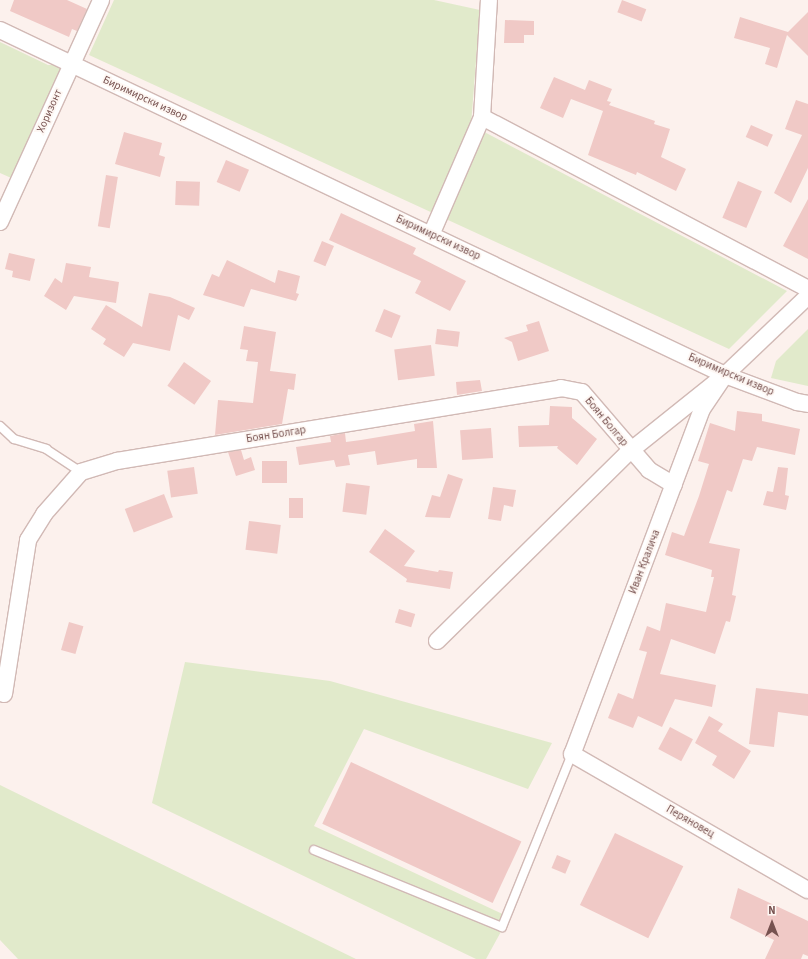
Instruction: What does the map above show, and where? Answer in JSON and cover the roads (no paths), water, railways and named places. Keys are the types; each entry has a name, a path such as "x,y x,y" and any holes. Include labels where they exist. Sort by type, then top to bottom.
{"street":[{"name":"Хоризонт","path":"0,222 101,0"},
{"path":"431,235 482,117 489,0"},
{"name":"Биримирски извор","path":"0,30 725,375 797,402 808,404"},
{"path":"482,117 808,289"},
{"name":"Иван Кралича","path":"437,641 630,451 725,375 808,296"},
{"name":"Иван Кралича","path":"572,754 702,409 725,375"},
{"name":"Боян Болгар","path":"81,472 117,460 560,388 582,392 630,451 649,470 674,485"},
{"path":"4,694 28,540 44,514 81,472"},
{"name":"Перяновец","path":"572,754 808,890"}],"lane":[{"path":"0,426 14,439 46,449 81,472"},
{"path":"314,850 502,927 572,754"}]}
